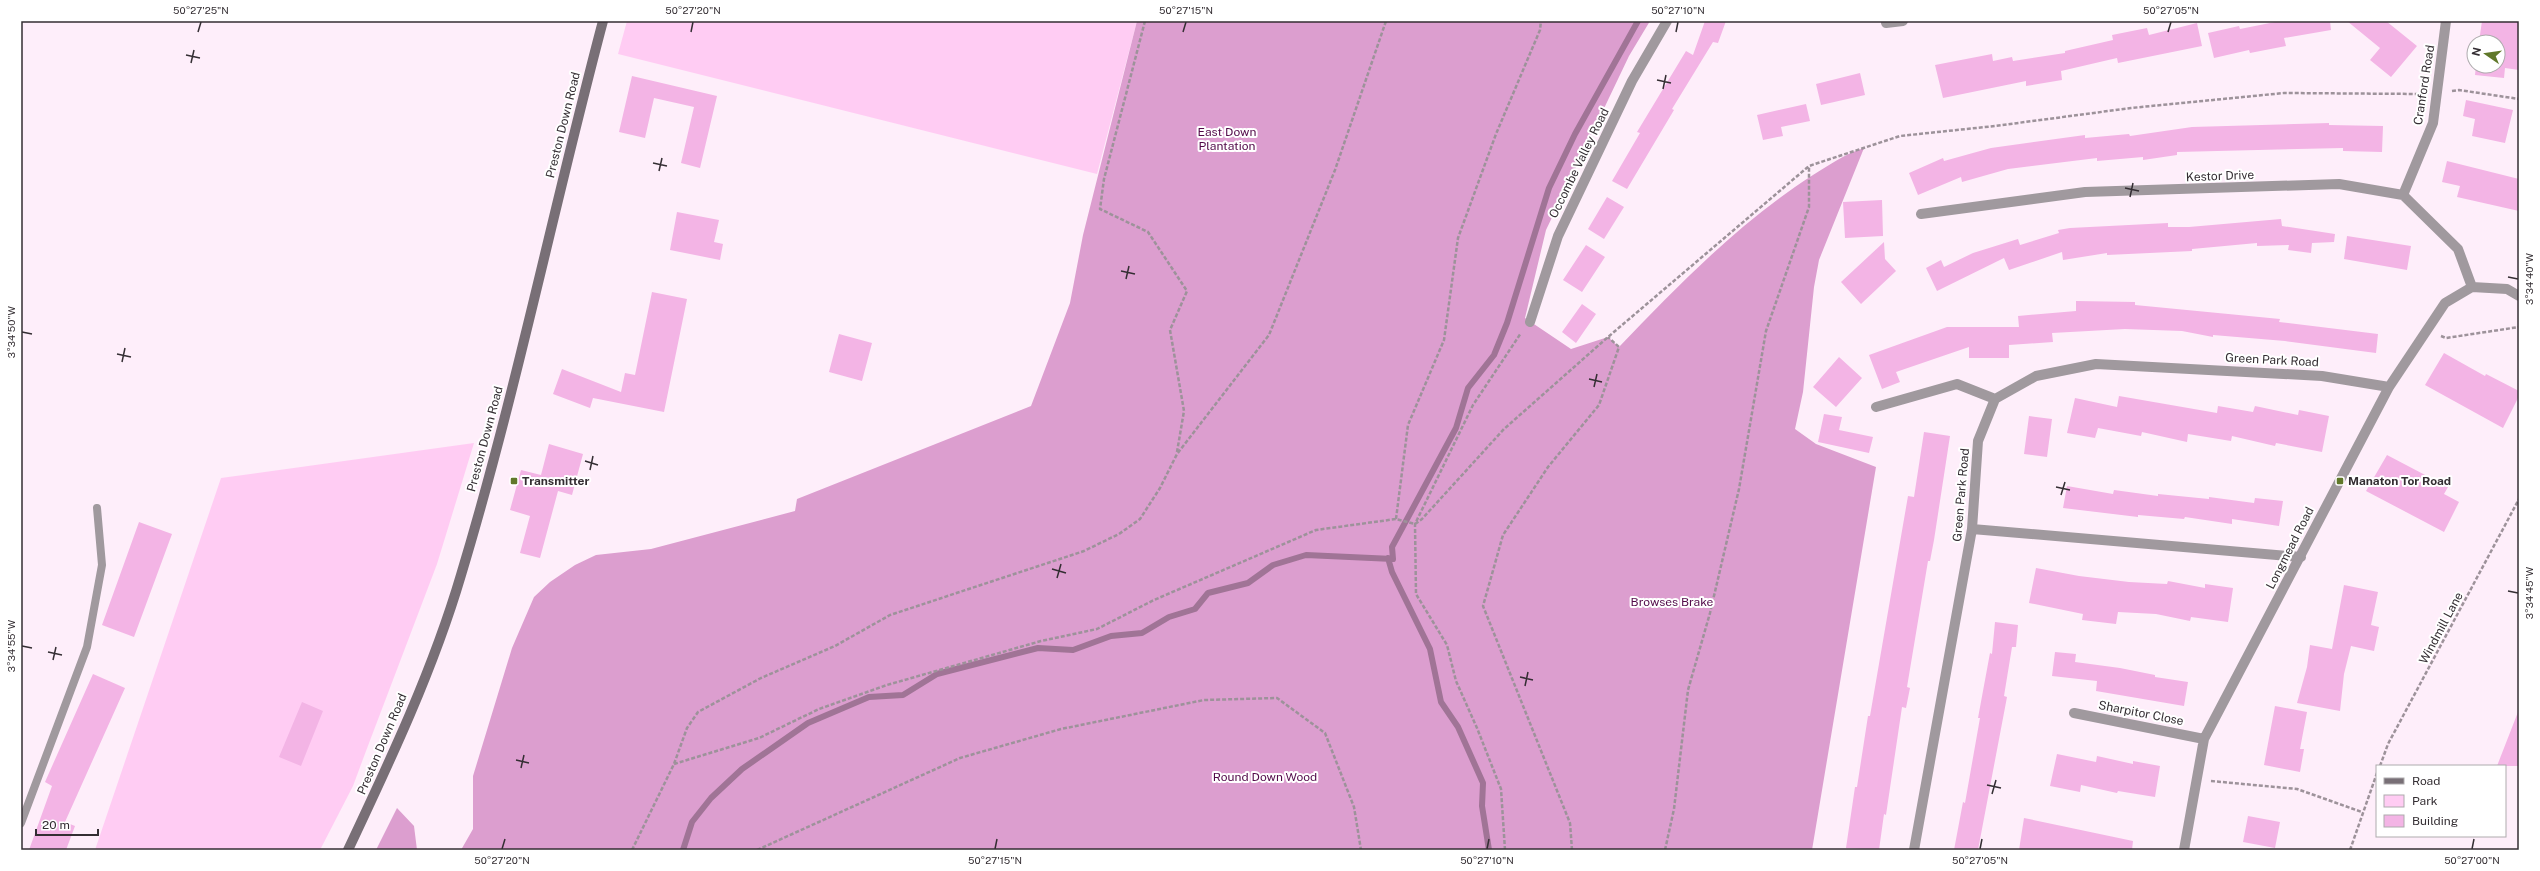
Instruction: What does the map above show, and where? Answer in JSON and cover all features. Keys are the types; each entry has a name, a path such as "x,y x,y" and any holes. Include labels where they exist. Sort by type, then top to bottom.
{"street":[{"name":"Preston Down Road","path":"348,850 384,774 426,674 461,576 493,467 604,21"},
{"name":"Occombe Valley Road","path":"1530,322 1558,236 1632,81 1667,21"},
{"path":"1886,23 1903,21"},
{"name":"Cranford Road","path":"2402,195 2433,124 2446,21"},
{"name":"Kestor Drive","path":"1921,214 2084,192 2339,184 2402,195"},
{"path":"2402,195 2458,249 2472,287 2507,289 2519,296"},
{"name":"Longmead Road","path":"2184,850 2204,739 2301,557 2339,480 2390,387 2446,303 2472,287"},
{"name":"Green Park Road","path":"1914,850 1972,529 1978,441 1995,399 2036,376 2096,364 2322,376 2390,387"},
{"path":"1876,407 1957,384 1995,399"},
{"path":"1972,529 2301,557"},
{"name":"Sharpitor Close","path":"2074,713 2204,739"}],"lane":[{"path":"21,823 87,647 102,565 97,508"}],"path":[{"path":"1145,21 1104,179 1100,209 1148,232 1186,291 1170,330 1184,411 1177,454"},
{"path":"632,850 674,764 687,728 698,712 761,678 834,646 890,616 1084,551 1119,534 1140,519 1160,488 1177,454 1269,335 1335,170 1386,21"},
{"path":"1396,520 1408,425 1444,340 1458,238 1496,134 1540,30 1541,21"},
{"path":"674,764 759,738 819,709 887,686 1041,641 1097,629 1154,600 1316,530 1396,520 1415,524 1422,519 1504,429 1608,337 1809,166 1900,136 1995,126 2131,108 2284,93 2437,94 2459,90 2519,99"},
{"path":"1665,850 1674,809 1688,690 1710,614 1739,489 1766,331 1809,207 1809,166"},
{"path":"1505,850 1501,789 1477,728 1456,681 1447,645 1416,594 1415,524 1473,405 1530,322"},
{"path":"2426,331 2446,338 2519,327"},
{"path":"1572,850 1570,823 1483,606 1503,535 1548,468 1599,405 1619,347 1608,337"},
{"name":"Windmill Lane","path":"2380,765 2388,744 2519,499"},
{"path":"757,850 960,758 1054,731 1204,700 1276,698 1325,733 1354,807 1360,850"},
{"path":"2350,850 2362,812 2376,777"},
{"path":"2196,780 2297,789 2362,812"}],"green space":[{"path":"627,21 1137,21 1097,174 618,54"},
{"path":"1137,21 1650,21 1629,56 1546,230 1525,318 1571,349 1608,337 1619,347 1687,277 1736,233 1786,193 1825,167 1857,150 1864,148 1819,260 1814,287 1803,392 1795,429 1816,444 1876,467 1812,850 461,850 473,829 473,776 512,648 534,597 550,582 575,565 596,555 651,549 795,511 797,499 1031,406 1070,303 1083,235"},
{"path":"474,443 437,564 353,786 320,850 95,850 221,478"},
{"path":"397,808 414,826 417,850 376,850"}],"building":[{"path":"1705,21 1726,21 1718,43 1713,42 1672,109 1674,110 1627,189 1612,181 1640,133 1637,132 1686,51 1693,55"},
{"path":"2280,21 2330,21 2331,30 2284,38 2286,46 2250,53 2249,50 2214,58 2208,33 2239,26 2240,29"},
{"path":"2347,21 2386,21 2417,46 2391,77 2370,60 2380,48"},
{"path":"2482,21 2519,21 2519,70 2506,68 2506,34 2480,34"},
{"path":"2197,23 2202,46 2118,63 2117,58 2061,71 2062,80 2026,86 2026,81 1943,98 1935,65 1992,54 1993,61 2012,57 2013,61 2065,53 2065,51 2113,40 2112,35 2147,28 2149,35"},
{"path":"1860,73 1865,95 1821,105 1816,84"},
{"path":"2475,74 2504,74 2504,78"},
{"path":"632,76 717,96 700,168 681,163 694,107 654,98 645,138 619,132"},
{"path":"2466,100 2513,110 2505,143 2472,136 2475,119 2463,116"},
{"path":"1806,104 1810,121 1781,127 1783,136 1763,140 1757,115"},
{"path":"2329,123 2329,125 2383,126 2382,152 2343,151 2343,148 2177,152 2177,155 2143,160 2143,157 2097,161 2097,158 2008,169 1962,182 1961,177 1918,195 1909,173 1943,158 1944,161 1991,148 2085,135 2085,138 2129,134 2130,136 2192,127"},
{"path":"2447,161 2519,179 2519,211 2457,197 2460,186 2442,182"},
{"path":"1607,197 1624,207 1604,239 1588,229"},
{"path":"1882,200 1883,236 1845,238 1843,202"},
{"path":"677,212 719,220 714,242 723,244 720,260 670,250"},
{"path":"2281,219 2282,226 2335,234 2334,242 2312,243 2311,253 2288,250 2289,245 2257,246 2257,243 2192,249 2192,251 2107,255 2107,253 2063,260 2062,252 2009,270 2004,258 1937,291 1926,268 1941,260 1944,267 1973,253 2018,239 2020,245 2059,233 2058,230 2070,228 2168,223 2168,227 2189,227"},
{"path":"2347,236 2411,246 2407,270 2344,259"},
{"path":"1884,242 1885,259 1896,271 1861,304 1841,282"},
{"path":"1586,245 1605,257 1582,292 1563,280"},
{"path":"652,292 687,299 664,412 593,398 590,408 553,394 562,369 621,392 625,373 635,375"},
{"path":"2076,301 2135,302 2135,305 2280,319 2279,322 2378,334 2376,353 2285,341 2213,335 2213,337 2182,331 2125,329 2052,333 2053,342 2009,345 2009,358 1969,358 1969,347 1896,372 1900,382 1882,389 1869,355 1947,327 2019,327 2018,316 2076,311"},
{"path":"1582,304 1596,314 1576,343 1562,332"},
{"path":"839,334 872,343 862,381 829,372"},
{"path":"2444,353 2485,376 2486,374 2519,391 2519,396 2503,428 2425,385"},
{"path":"1839,357 1862,378 1836,407 1813,387"},
{"path":"2119,396 2217,413 2218,406 2253,412 2255,406 2298,415 2299,410 2329,416 2322,452 2276,443 2275,446 2232,436 2231,441 2188,434 2187,442 2142,432 2141,436 2098,428 2095,438 2067,433 2075,398 2117,407"},
{"path":"1824,414 1842,417 1839,430 1873,437 1869,453 1818,442"},
{"path":"2029,416 2052,419 2047,457 2024,454"},
{"path":"1924,432 1950,436 1934,540 1930,561 1928,561 1907,687 1910,688 1906,708 1902,707 1886,815 1884,814 1879,850 1846,848 1855,787 1857,787 1868,716 1870,716 1908,496 1914,497"},
{"path":"549,444 583,454 572,495 558,491 540,558 520,553 530,516 510,510 521,470 541,475"},
{"path":"2387,455 2448,487 2444,494 2459,502 2444,532 2366,491"},
{"path":"2067,486 2113,494 2114,490 2158,496 2158,494 2209,499 2209,497 2254,503 2255,498 2283,501 2279,526 2232,519 2232,524 2185,517 2184,519 2138,515 2138,517 2063,508"},
{"path":"139,522 172,534 134,637 102,625"},
{"path":"2036,568 2079,576 2129,582 2167,584 2168,581 2205,588 2205,584 2233,588 2228,622 2191,617 2190,621 2156,614 2118,612 2116,624 2082,620 2083,614 2029,603"},
{"path":"2344,585 2378,592 2371,625 2379,627 2374,651 2351,646 2344,674 2340,711 2297,703 2307,667 2310,645 2332,649"},
{"path":"1995,622 2018,625 2016,647 2012,647 2004,696 2007,697 1978,850 1954,850 1963,802 1965,803 1990,653 1992,654"},
{"path":"2055,652 2076,654 2075,662 2120,668 2155,675 2155,677 2188,682 2184,706 2096,691 2097,681 2052,676"},
{"path":"93,674 125,688 65,822 75,826 66,850 29,850 52,786 45,782"},
{"path":"302,702 323,711 301,766 279,757"},
{"path":"2275,706 2307,712 2300,749 2304,749 2300,772 2264,765"},
{"path":"2518,712 2519,766 2497,765"},
{"path":"2057,754 2096,762 2097,756 2133,764 2133,761 2160,766 2155,797 2118,791 2117,793 2081,785 2080,792 2050,786"},
{"path":"2248,816 2280,822 2275,848 2243,842"},
{"path":"2024,818 2133,841 2132,850 2019,850"}],"waterway":[{"path":"683,850 692,822 711,798 742,769 808,723 869,697 903,695 937,674 1038,648 1073,650 1111,636 1142,633 1169,617 1195,609 1208,593 1248,583 1273,565 1306,555 1393,559 1392,547 1456,428 1468,388 1494,355 1507,323 1549,188 1575,134 1638,21"},
{"path":"1388,558 1392,572 1430,649 1441,702 1458,727 1483,783 1482,806 1489,850"}],"place":[{"name":"Transmitter","path":"514,481"},
{"name":"Manaton Tor Road","path":"2340,481"}],"park label":[{"name":"East Down Plantation","path":"1227,139"},
{"name":"Browses Brake","path":"1672,602"},
{"name":"Round Down Wood","path":"1265,777"}]}
